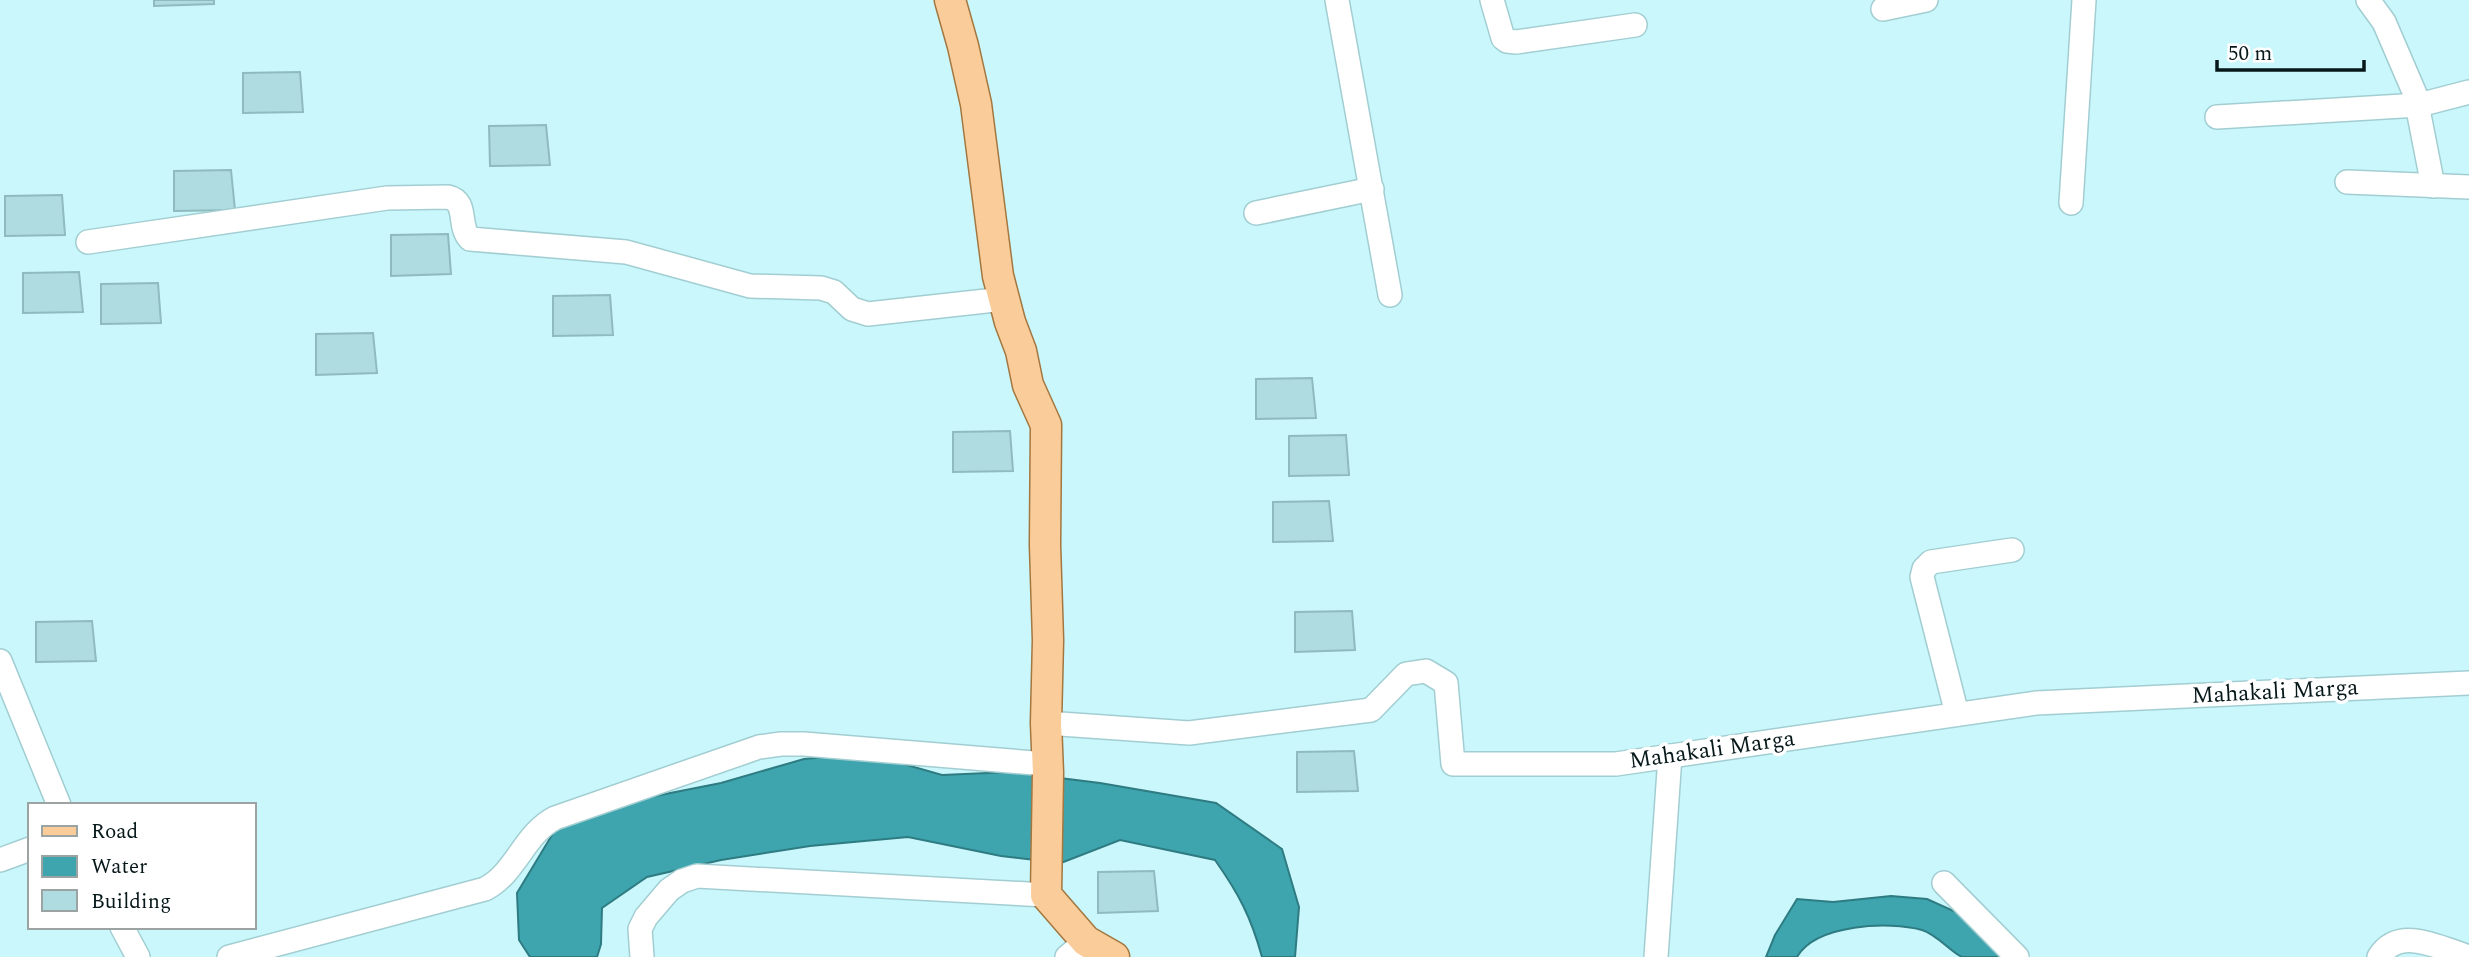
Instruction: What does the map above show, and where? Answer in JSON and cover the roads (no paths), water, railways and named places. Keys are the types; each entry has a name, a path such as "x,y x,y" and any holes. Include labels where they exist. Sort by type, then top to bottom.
{"main road":[{"path":"950,0 976,104 998,276 1028,384 1046,425 1046,883 1076,949 1114,957"}],"street":[{"path":"1337,0 1390,295"},
{"path":"1492,0 1503,38 1507,41 1516,42 1635,25"},
{"path":"1883,9 1926,0"},
{"path":"2071,203 2084,0"},
{"path":"2368,0 2389,32 2419,105 2434,186"},
{"path":"2217,117 2419,105 2469,92"},
{"path":"2347,182 2469,187"},
{"path":"1256,213 1372,189"},
{"path":"88,242 387,198 447,197 454,198 460,204 465,234 470,239 626,252 750,286 821,288 834,292 859,313 1004,299"},
{"path":"1957,714 1922,577 1924,569 1931,562 2012,550"},
{"path":"0,661 59,803"},
{"name":"Mahakali Marga","path":"1046,723 1188,733 1371,710 1406,674 1426,671 1446,684 1453,764 1616,764 2036,703 2469,683"},
{"path":"229,957 485,889 495,884 545,823 759,747 804,744 1048,769"},
{"path":"1656,957 1670,756"},
{"path":"0,860 28,850"},
{"path":"642,957 640,929 646,917 669,890 682,880 698,876 1046,883"},
{"path":"1944,883 2017,957"},
{"path":"123,929 138,957"},
{"path":"2379,957 2389,945 2401,940 2414,940 2469,957"}],"water":[{"path":"865,753 942,775 1011,772 1100,783 1216,803 1282,849 1299,907 1295,957 1262,957 1243,906 1215,860 1120,840 1061,863 1001,856 908,837 810,846 721,860 647,877 602,908 601,944 597,957 530,957 519,940 517,893 555,830 635,800 721,783 804,759"},
{"path":"1891,896 1927,899 1976,921 2011,957 1962,957 1922,930 1873,926 1836,932 1820,938 1806,946 1797,957 1766,957 1775,935 1797,899 1833,902"}]}
